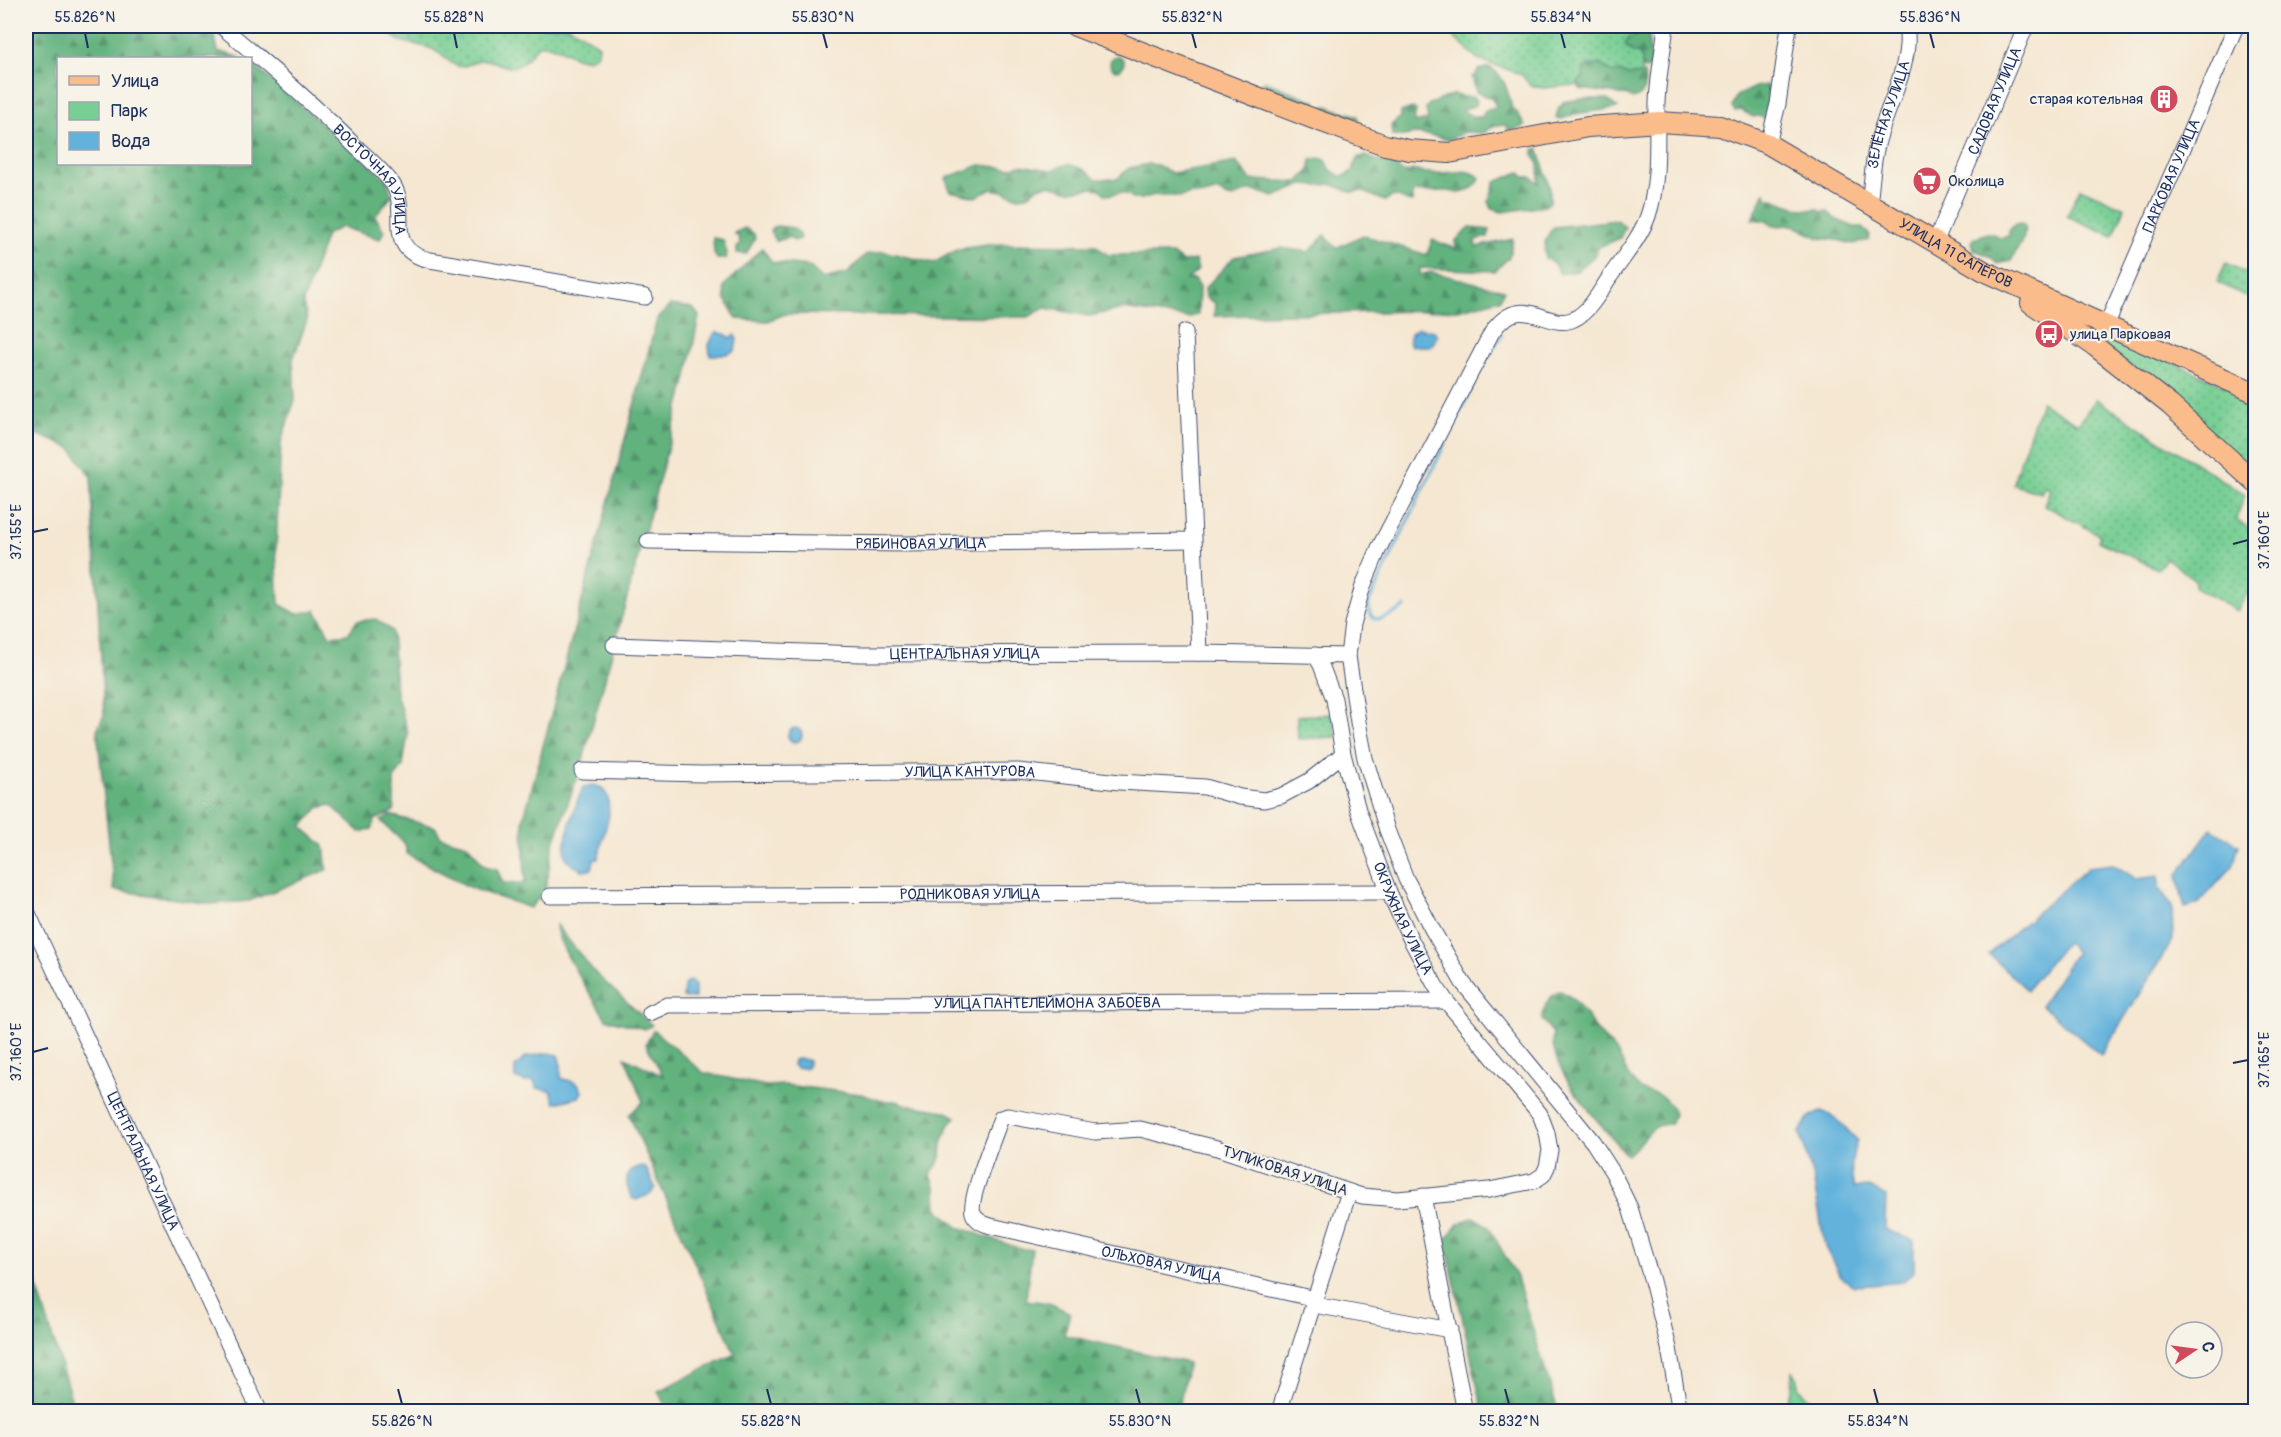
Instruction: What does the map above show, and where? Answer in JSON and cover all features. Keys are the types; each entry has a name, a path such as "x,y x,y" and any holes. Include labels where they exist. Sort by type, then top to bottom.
{"main road":[{"name":"УЛИЦА 11 САПЁРОВ","path":"1075,26 1305,116 1385,145 1408,150 1449,153 1577,129 1659,122 1720,126 1768,144 1984,271 2256,393"},
{"path":"1984,271 2096,347 2170,405 2256,483"}],"street":[{"name":"ВОСТОЧНАЯ УЛИЦА","path":"221,26 336,126 391,182 400,205 401,238 412,253 430,260 645,297"},
{"path":"1666,26 1657,103 1659,122 1655,183 1648,216 1601,291 1582,314 1572,321 1556,320 1525,312 1510,315 1499,321 1379,548 1363,586 1352,624 1348,656 1365,758 1387,830 1406,879 1463,983 1593,1142 1613,1173 1630,1209 1652,1281 1669,1348 1680,1412"},
{"path":"1768,144 1778,104 1789,26"},
{"name":"ЗЕЛЁНАЯ УЛИЦА","path":"1869,204 1873,161 1880,130 1901,75 1907,48 1906,26"},
{"name":"САДОВАЯ УЛИЦА","path":"1935,243 2026,26"},
{"name":"ПАРКОВАЯ УЛИЦА","path":"2106,326 2236,26"},
{"path":"1185,332 1199,653"},
{"name":"РЯБИНОВАЯ УЛИЦА","path":"648,541 906,544 1193,540"},
{"name":"ЦЕНТРАЛЬНАЯ УЛИЦА","path":"614,645 861,654 1199,653 1348,656"},
{"name":"ОКРУЖНАЯ УЛИЦА","path":"1315,656 1321,665 1334,699 1343,754 1358,810 1389,892 1411,940 1446,1001 1539,1114 1547,1132 1550,1150"},
{"name":"УЛИЦА КАНТУРОВА","path":"582,771 714,774 1018,771 1205,788 1240,797 1264,800 1281,796 1309,781 1343,754"},
{"name":"РОДНИКОВАЯ УЛИЦА","path":"550,896 1389,892"},
{"name":"ЦЕНТРАЛЬНАЯ УЛИЦА","path":"26,909 260,1412"},
{"name":"УЛИЦА ПАНТЕЛЕЙМОНА ЗАБОЕВА","path":"650,1013 667,1005 1446,1001"},
{"name":"ТУПИКОВАЯ УЛИЦА","path":"1001,1118 1020,1118 1095,1132 1140,1130 1216,1148 1350,1192 1389,1199 1489,1191 1534,1181 1543,1175 1550,1150"},
{"name":"ОЛЬХОВАЯ УЛИЦА","path":"1001,1118 980,1175 972,1208 980,1223 1307,1297 1320,1306 1450,1330"},
{"path":"1280,1412 1313,1301 1350,1192"},
{"path":"1423,1196 1465,1412"}],"green space":[{"path":"26,26 199,26 215,38 218,51 239,57 57,57 57,165 252,165 252,64 386,179 392,196 375,216 384,231 380,239 341,227 326,235 303,302 307,320 293,359 295,400 281,442 276,549 279,604 297,614 316,610 330,636 348,634 357,621 376,619 392,631 396,693 408,733 403,766 394,779 394,811 375,820 372,829 360,832 331,805 318,808 302,827 324,846 327,870 249,901 211,904 114,890 97,730 104,715 91,477 71,448 26,430"},
{"path":"387,26 569,26 599,45 598,54 583,59 554,47 538,45 519,65 509,67 483,60 460,67 434,50 396,39 386,28"},
{"path":"1441,26 1649,26 1639,85 1576,85 1543,88 1530,85 1521,74 1479,60"},
{"path":"1639,26 1652,26 1649,42 1651,67 1646,69 1642,67 1642,58 1638,53 1633,53 1625,45 1629,38 1636,36 1636,29"},
{"path":"1114,56 1120,56 1124,63 1120,70 1114,70 1110,66 1110,60"},
{"path":"1590,65 1601,65 1613,73 1644,74 1645,82 1642,93 1633,99 1626,95 1580,89 1578,83 1583,77 1584,68"},
{"path":"1489,67 1502,79 1512,109 1516,111 1525,126 1513,130 1507,129 1506,125 1494,126 1483,133 1465,132 1448,140 1417,134 1392,135 1391,125 1401,117 1401,112 1412,108 1416,110 1414,123 1428,120 1426,109 1429,104 1454,94 1473,97 1477,101 1476,105 1462,110 1473,117 1482,117 1485,111 1497,107 1491,98 1476,92 1472,77 1478,70"},
{"path":"1264,81 1315,101 1317,106 1299,102 1263,87 1261,83"},
{"path":"1766,85 1773,92 1779,92 1767,120 1759,116 1753,117 1741,110 1735,111 1732,107 1736,96 1755,87"},
{"path":"1606,99 1618,108 1574,114 1560,120 1556,118 1563,102"},
{"path":"1328,106 1357,116 1359,121 1351,124 1321,110 1322,107"},
{"path":"1538,148 1550,188 1550,202 1545,206 1502,212 1492,209 1489,201 1495,182 1520,172 1524,177 1532,177 1539,183 1538,163 1534,156 1534,150"},
{"path":"1366,156 1390,162 1402,172 1412,170 1434,173 1462,171 1480,178 1474,186 1461,193 1414,191 1412,202 1396,196 1385,201 1362,191 1351,192 1330,184 1303,185 1274,197 1253,191 1233,198 1219,191 1204,195 1191,194 1181,197 1154,195 1134,199 1121,193 1106,195 1100,189 1070,191 1049,185 1038,187 1027,196 1018,197 990,189 976,197 950,191 946,178 980,165 1008,168 1021,165 1051,170 1068,164 1083,169 1096,179 1117,179 1129,168 1149,164 1157,165 1172,173 1236,162 1251,180 1298,182 1309,171 1311,160 1319,158 1326,160 1330,169 1344,176 1354,170 1359,157"},
{"path":"2080,188 2125,208 2113,236 2067,216"},
{"path":"1765,192 1766,197 1792,206 1827,211 1835,219 1854,227 1861,227 1870,235 1869,240 1853,244 1819,238 1793,225 1773,226 1767,221 1752,219"},
{"path":"1617,220 1625,227 1620,238 1599,247 1593,257 1577,271 1560,274 1554,264 1545,258 1545,241 1554,227"},
{"path":"2021,223 2025,226 2024,237 2011,261 1997,264 1990,256 1974,250 1971,242 1974,238 1988,233 1999,238 2009,236 2009,231 2015,224"},
{"path":"773,227 795,229 800,239 794,241 790,237 776,241 770,231"},
{"path":"745,228 754,234 755,239 746,254 737,253 740,244 739,238 734,233"},
{"path":"1470,228 1490,230 1488,237 1475,240 1476,247 1513,239 1509,257 1495,271 1420,268 1420,275 1431,272 1504,290 1500,299 1458,310 1214,316 1215,303 1206,298 1205,288 1234,257 1281,248 1309,252 1325,235 1336,248 1363,235 1427,255 1432,240 1456,249 1455,241"},
{"path":"713,238 723,240 727,253 726,259 717,259 714,253"},
{"path":"995,244 1095,245 1108,255 1172,254 1183,262 1195,260 1198,270 1187,280 1194,279 1199,288 1198,314 1188,318 1123,309 1089,316 1045,308 1028,317 785,314 768,321 737,319 725,299 724,286 762,248 772,262 809,266 823,279 848,273 865,255 882,251 934,263 958,249"},
{"path":"2226,263 2255,277 2255,301 2217,282"},
{"path":"670,305 693,308 699,316 686,381 581,767 553,845 545,891 530,908 471,888 407,854 405,844 381,821 390,815 435,827 441,837 467,844 485,866 497,869 503,883 525,883 523,821 657,319"},
{"path":"2052,308 2255,399 2255,475"},
{"path":"2096,399 2245,495 2236,519 2255,533 2255,581 2237,611 2195,587 2195,580 2166,558 2158,569 2098,541 2100,535 2044,505 2050,490 2045,486 2041,493 2014,485 2016,473 2041,402 2078,424"},
{"path":"1333,714 1336,737 1298,739 1297,716"},
{"path":"556,925 596,974 652,1025 645,1029 606,1019 562,945"},
{"path":"1560,991 1577,1003 1598,1032 1615,1050 1633,1082 1644,1090 1659,1095 1674,1114 1670,1124 1655,1127 1633,1151 1626,1155 1579,1097 1559,1064 1553,1048 1553,1033 1542,1020 1547,1003"},
{"path":"653,1030 704,1073 766,1086 785,1085 861,1094 882,1101 896,1101 945,1111 956,1117 948,1127 942,1143 941,1158 931,1175 936,1189 937,1208 958,1227 1021,1249 1032,1249 1026,1300 1049,1303 1070,1313 1064,1335 1188,1363 1178,1411 668,1411 658,1391 735,1354 629,1115 643,1102 625,1057 663,1076 646,1044"},
{"path":"1474,1217 1488,1226 1516,1275 1558,1411 1483,1411 1445,1240 1458,1224"},
{"path":"26,1250 75,1411 26,1411"},
{"path":"1793,1371 1798,1379 1798,1388 1816,1405 1851,1411 1784,1411 1792,1388"}],"water":[{"path":"1418,328 1434,331 1437,334 1433,345 1411,346 1409,342 1411,333"},
{"path":"717,332 730,338 735,335 737,339 735,351 723,355 710,355 709,345"},
{"path":"792,728 798,728 802,735 798,742 792,742 788,738 788,732"},
{"path":"593,785 602,788 608,797 609,815 598,859 594,860 592,869 585,870 567,860 565,850 570,822 583,787"},
{"path":"2211,828 2239,845 2233,866 2198,904 2185,908 2177,876"},
{"path":"2113,864 2136,879 2159,876 2159,887 2172,907 2173,940 2101,1055 2041,1005 2076,952 2066,942 2027,990 1989,954 2089,867"},
{"path":"688,981 695,986 695,998 683,998 684,985"},
{"path":"548,1053 558,1055 561,1078 579,1085 582,1092 579,1097 555,1103 551,1091 537,1088 533,1080 525,1082 515,1078 515,1067 526,1057"},
{"path":"800,1058 809,1061 807,1068 796,1068 793,1065 794,1060"},
{"path":"1822,1111 1837,1119 1857,1140 1852,1164 1854,1188 1869,1187 1886,1196 1885,1229 1914,1241 1914,1272 1902,1282 1854,1286 1841,1277 1825,1247 1814,1182 1800,1132 1808,1118"},
{"path":"642,1166 646,1168 655,1187 651,1194 636,1200 629,1192 627,1178 631,1171"}],"waterway":[{"path":"1479,372 1502,335"},
{"path":"1405,607 1387,617 1376,619 1369,611 1369,602 1474,383"}],"place":[{"name":"старая котельная","path":"2164,99"},
{"name":"Околица","path":"1927,181"},
{"name":"улица Парковая","path":"2049,334"}]}
